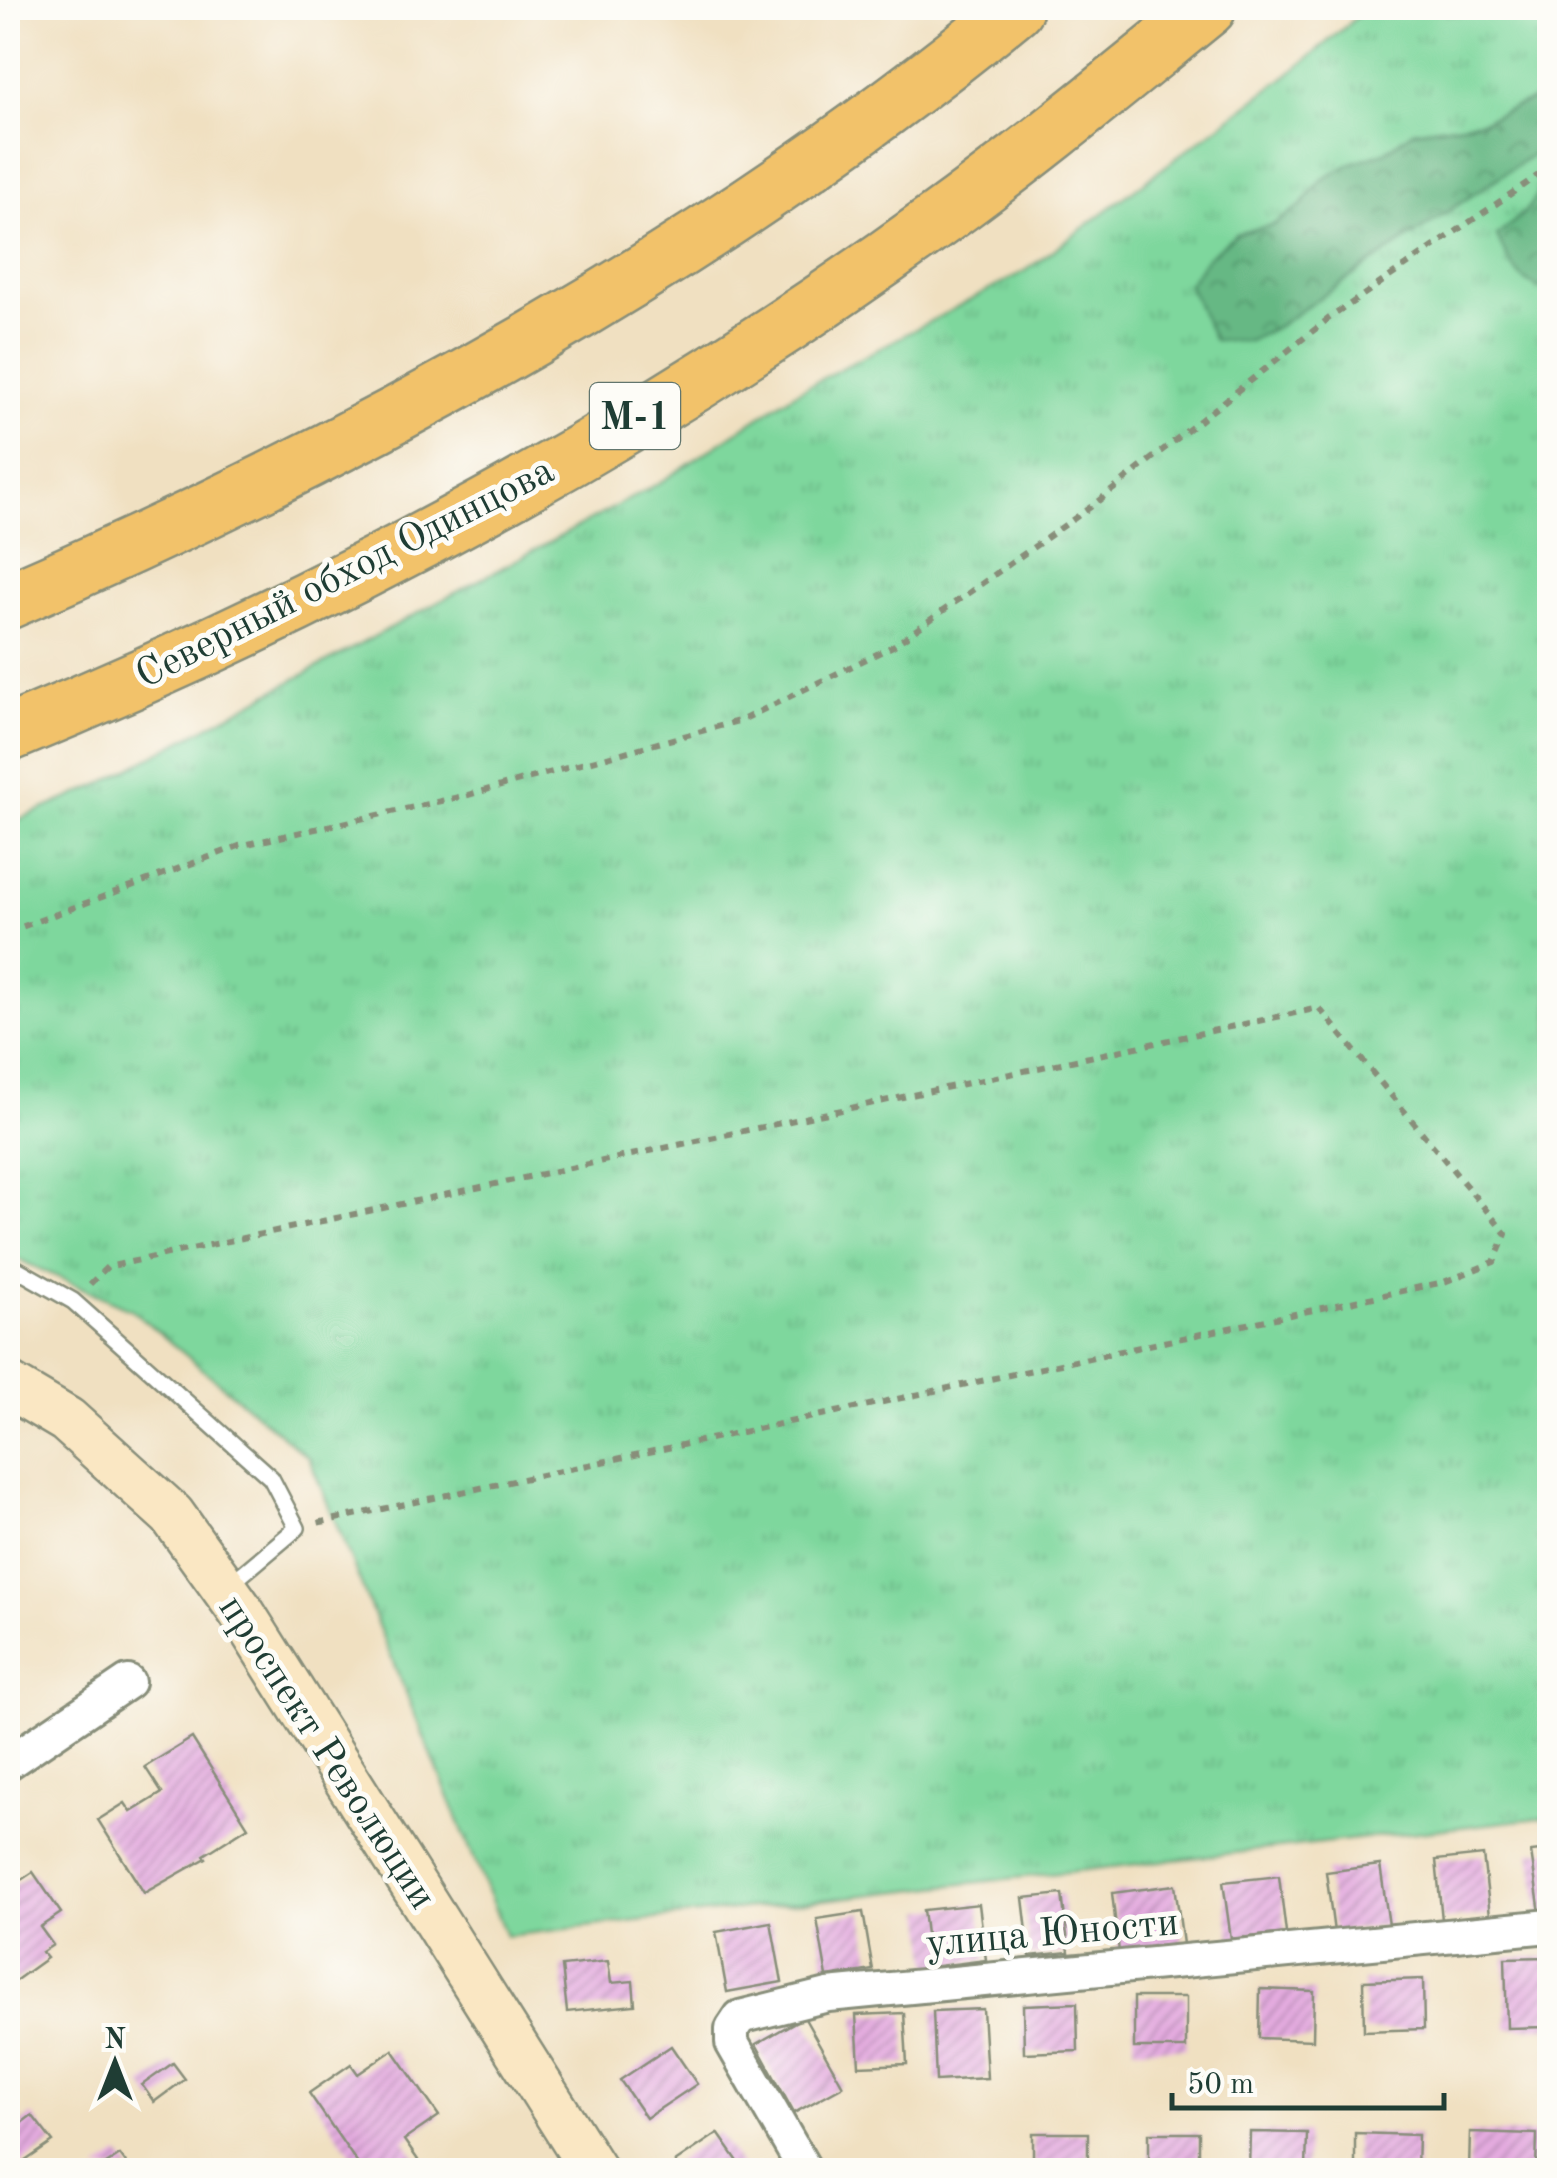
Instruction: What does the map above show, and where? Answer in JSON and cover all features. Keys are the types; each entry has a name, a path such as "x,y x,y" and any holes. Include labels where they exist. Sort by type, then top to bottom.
{"highway":[{"path":"8,601 132,547 290,469 492,360 693,239 861,126 1015,8"},
{"name":"Северный обход Одинцова","path":"8,734 184,658 364,568 554,466 758,342 1028,153 1208,8"}],"street":[{"name":"проспект Революции","path":"8,1385 67,1420 123,1467 172,1516 225,1589 425,1899 592,2170"},
{"path":"8,1762 128,1682"},
{"name":"улица Юности","path":"805,2170 732,2043 732,2030 740,2017 828,1995 1550,1926"}],"lane":[{"path":"8,1264 73,1301 272,1478 296,1528 225,1589"}],"path":[{"path":"8,932 239,846 468,795 742,720 893,646 1092,506 1328,319 1550,168"},
{"path":"73,1301 107,1267 1318,1008 1506,1234 1494,1262 1444,1282 296,1528"}],"green space":[{"path":"1367,8 1549,8 1549,93 1483,121 1413,131 1385,152 1322,180 1302,205 1273,225 1236,234 1208,257 1203,313 1214,339 1249,341 1278,326 1549,143 1543,186 1530,206 1497,236 1540,288 1550,289 1549,1817 506,1936 309,1458 132,1310 8,1255 8,824 99,785 661,482 795,393 1027,270 1298,67"},
{"path":"1549,93 1549,143 1545,146 1278,326 1249,341 1214,340 1188,284 1208,257 1236,234 1273,225 1302,205 1322,180 1352,163 1385,152 1413,131 1483,121"},
{"path":"1549,181 1549,289 1522,278 1497,236 1523,214"}],"building":[{"path":"192,1738 248,1827 204,1855 206,1858 144,1893 98,1820 125,1803 131,1812 162,1793 145,1767"},
{"path":"1550,1850 1550,1912 1540,1913 1531,1852"},
{"path":"1483,1855 1490,1915 1442,1920 1436,1860"},
{"path":"1380,1865 1389,1925 1334,1932 1326,1872"},
{"path":"33,1872 61,1913 40,1927 53,1945 42,1952 47,1958 8,1986 8,1880 12,1886"},
{"path":"1279,1876 1286,1933 1231,1939 1223,1882"},
{"path":"1175,1885 1183,1944 1119,1952 1112,1893"},
{"path":"1062,1894 1069,1952 1030,1956 1023,1898"},
{"path":"979,1904 986,1960 930,1967 923,1910"},
{"path":"863,1912 873,1970 827,1977 817,1919"},
{"path":"771,1922 782,1982 727,1992 716,1932"},
{"path":"1550,1957 1550,2027 1507,2028 1505,1958"},
{"path":"608,1961 611,1983 633,1981 635,2005 567,2012 562,1966"},
{"path":"1423,1979 1424,2029 1364,2031 1363,1981"},
{"path":"1260,1989 1314,1991 1313,2040 1259,2038"},
{"path":"1134,1997 1186,1997 1186,2048 1134,2048"},
{"path":"1077,2003 1078,2051 1024,2053 1023,2005"},
{"path":"983,2009 987,2078 936,2081 933,2011"},
{"path":"904,2013 907,2064 859,2066 856,2015"},
{"path":"804,2017 843,2086 794,2113 756,2044"},
{"path":"671,2046 697,2084 646,2118 620,2080"},
{"path":"393,2050 439,2116 404,2140 425,2170 362,2170 309,2093 351,2064 358,2074"},
{"path":"173,2063 185,2079 154,2102 142,2085"},
{"path":"32,2115 53,2142 12,2170 8,2164 8,2133"},
{"path":"1250,2132 1307,2133 1306,2170 1249,2170"},
{"path":"1470,2132 1537,2134 1536,2170 1469,2170"},
{"path":"718,2133 744,2170 681,2170 675,2162"},
{"path":"1033,2133 1088,2133 1088,2170 1033,2170"},
{"path":"1149,2133 1199,2133 1199,2170 1149,2170"},
{"path":"1355,2133 1418,2135 1417,2170 1355,2170"},
{"path":"120,2155 131,2170 97,2170"}]}
